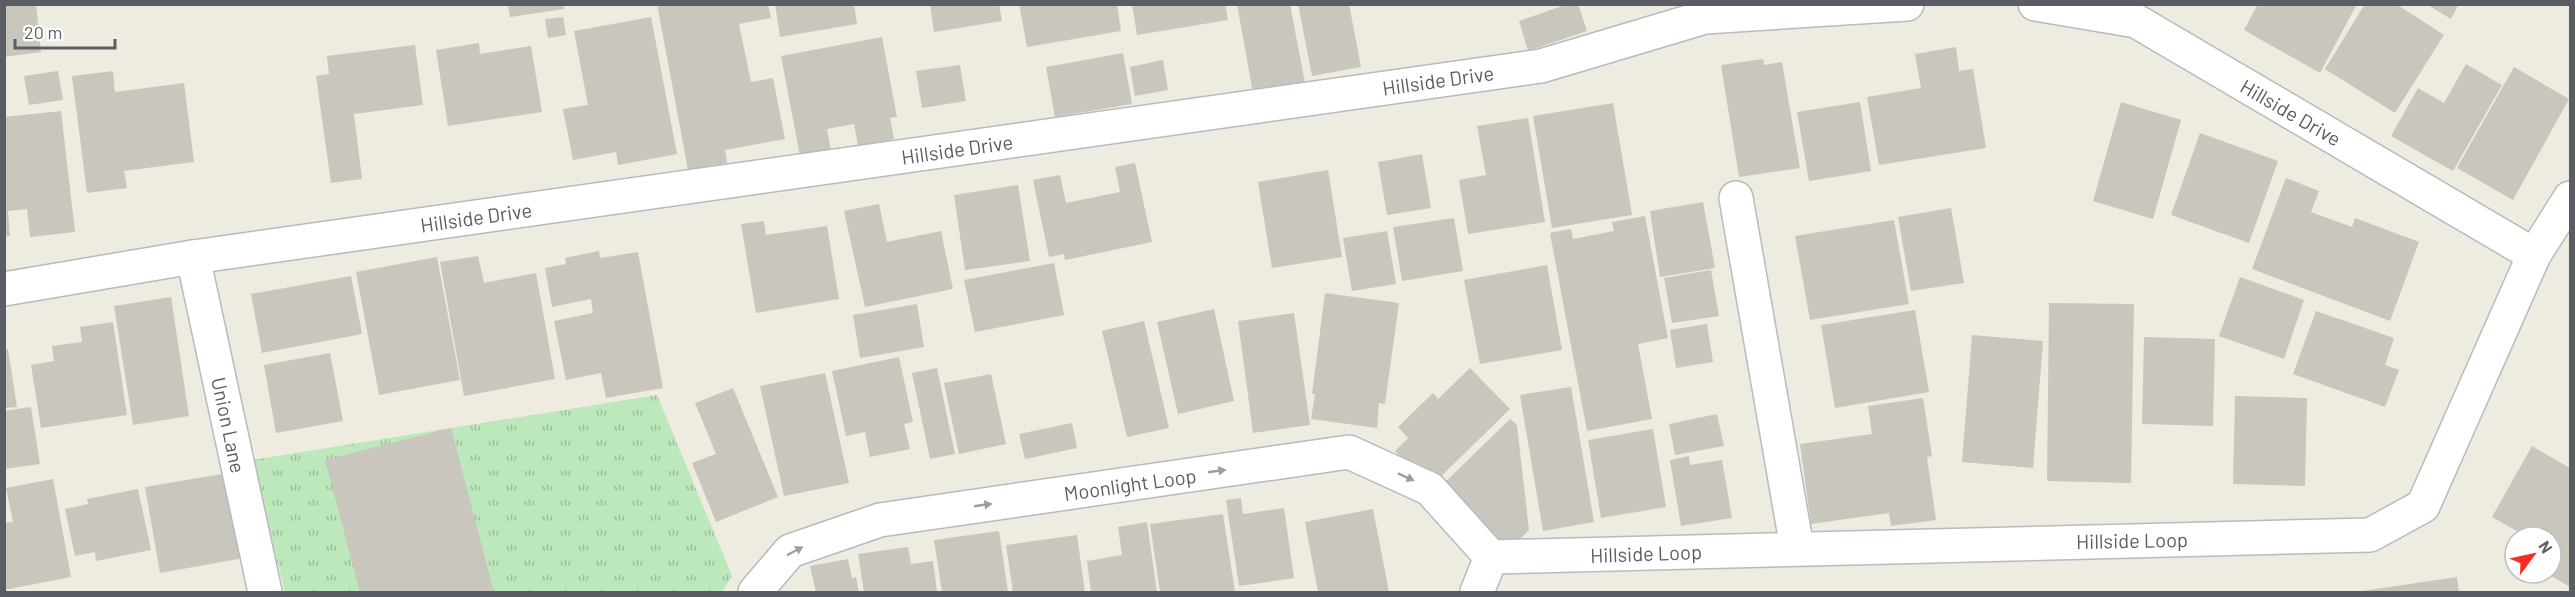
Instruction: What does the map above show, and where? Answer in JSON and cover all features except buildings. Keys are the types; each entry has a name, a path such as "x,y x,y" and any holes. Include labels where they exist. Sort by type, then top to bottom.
{"street":[{"name":"Hillside Drive","path":"4,290 193,257 1541,66 1706,11 1907,4"},
{"name":"Hillside Drive","path":"2035,4 2136,21 2534,255"},
{"path":"1736,198 1797,548"},
{"name":"Hillside Loop","path":"1491,557 2370,535 2424,506 2534,255 2571,198"},
{"name":"Union Lane","path":"193,257 265,592"},
{"name":"Moonlight Loop","path":"755,592 790,551 880,520 1349,452 1430,489 1491,557"},
{"path":"1477,592 1491,557"}],"green space":[{"path":"657,395 732,576 722,592 285,592 252,460"}]}
